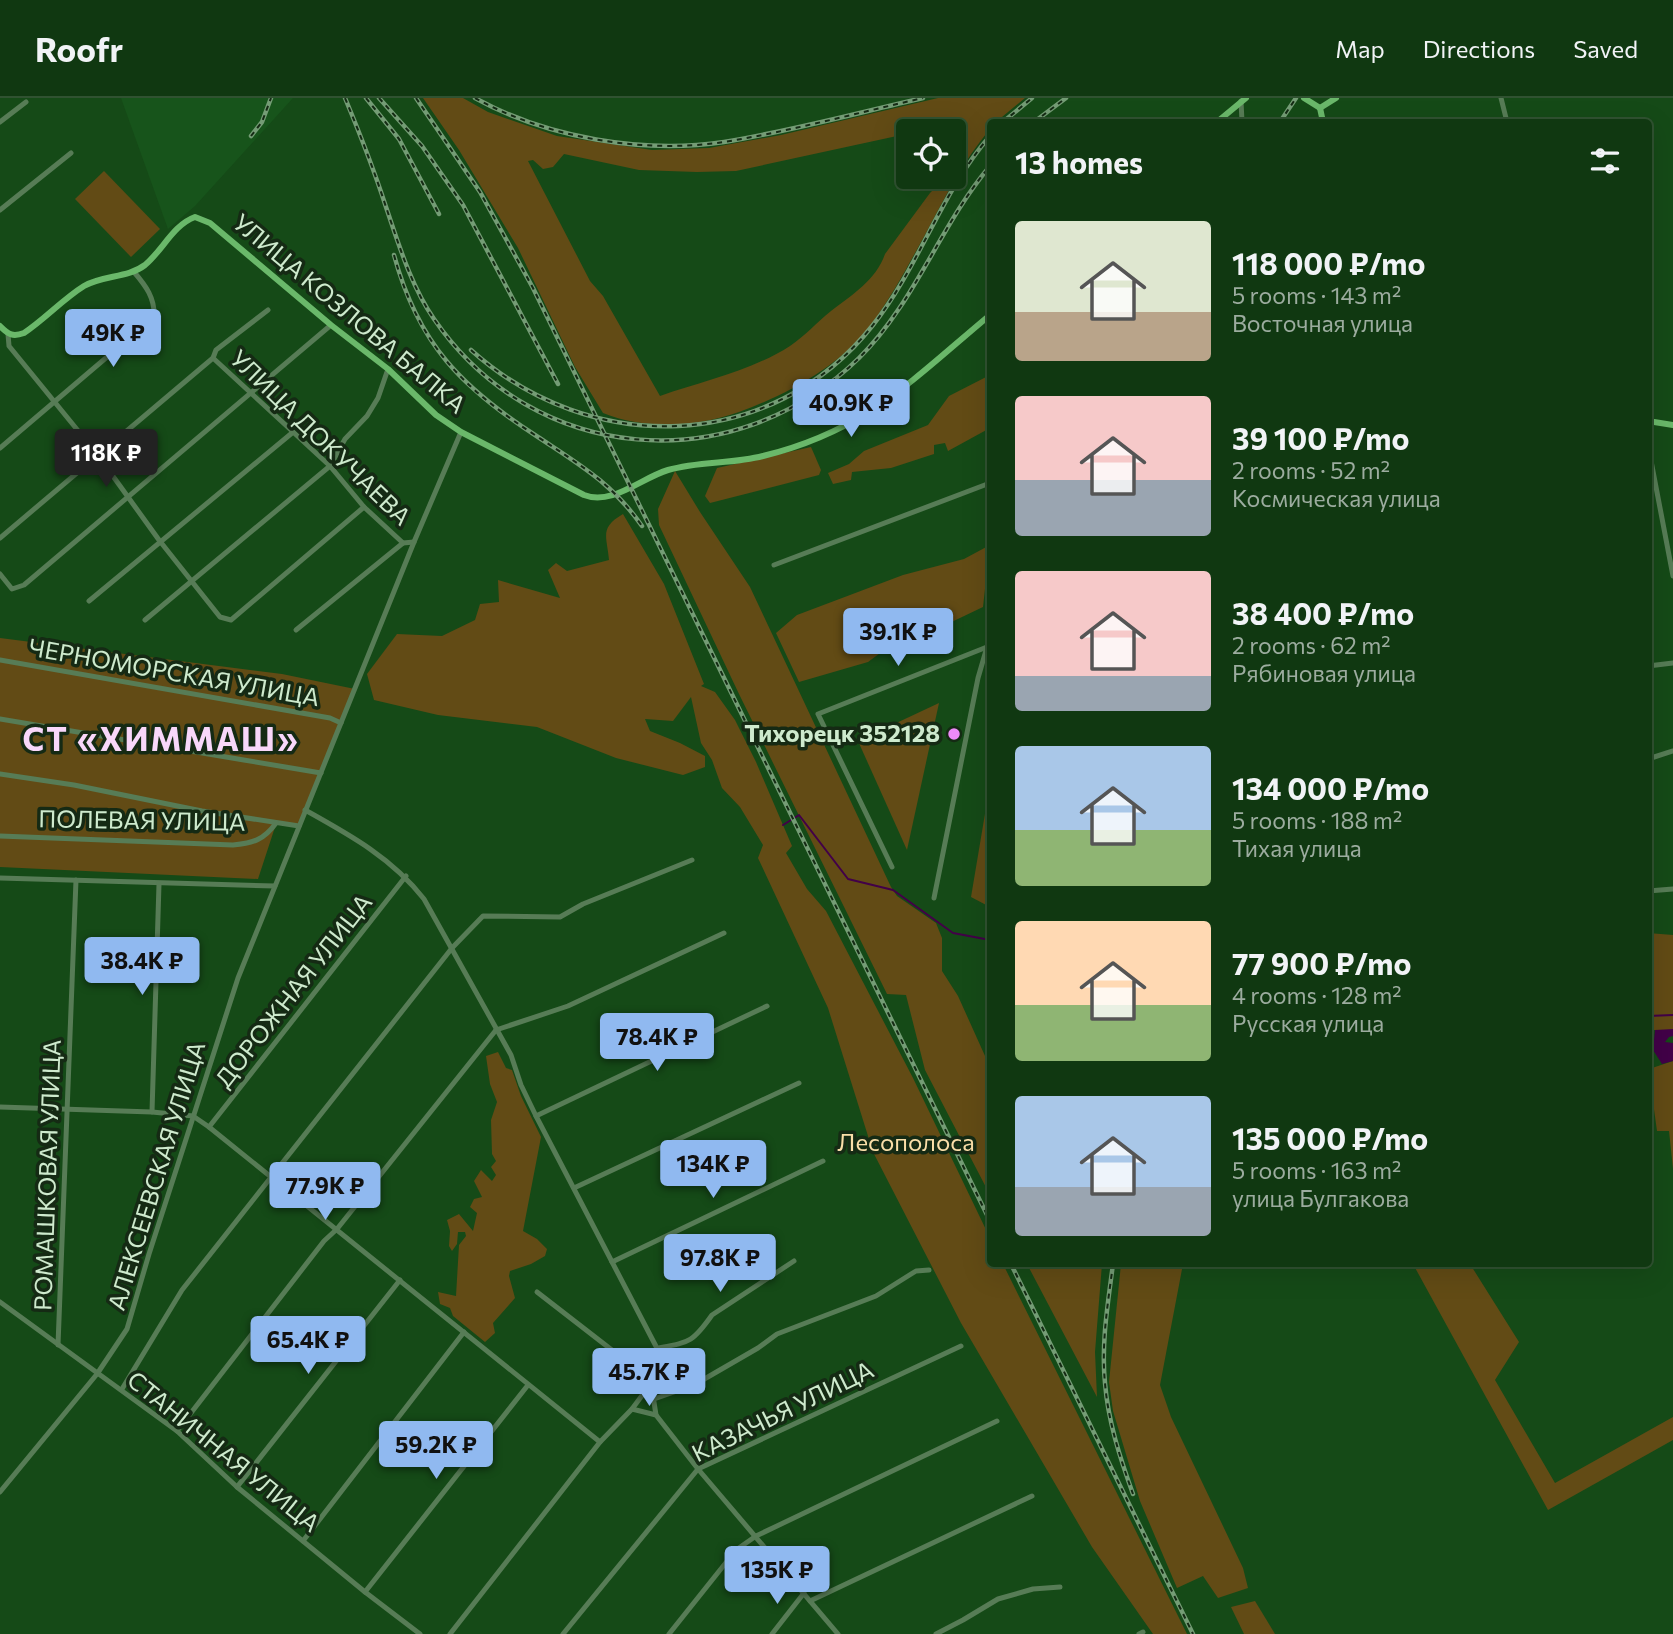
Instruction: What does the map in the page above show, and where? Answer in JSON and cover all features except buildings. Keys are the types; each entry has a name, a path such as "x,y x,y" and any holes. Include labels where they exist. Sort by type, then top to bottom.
{"main road":[{"path":"1304,98 1320,108 1322,119"},
{"path":"1320,108 1336,98"},
{"path":"1220,119 1243,99"},
{"name":"УЛИЦА КОЗЛОВА БАЛКА","path":"134,272 146,264 182,223 195,216 210,223 331,325 388,369 436,415 461,432 592,498 603,499 662,472 761,457 805,444 843,428 880,407 915,381 984,321"},
{"path":"0,326 8,334 15,336 24,333 84,286 134,272"},
{"path":"984,321 987,318"},
{"path":"1652,422 1673,425"}],"street":[{"path":"1501,98 1506,119"},
{"path":"1242,119 1243,99"},
{"path":"0,122 26,102"},
{"path":"0,210 71,153"},
{"path":"0,448 155,317 155,305 149,290 134,272"},
{"path":"0,538 213,358 216,350 268,310"},
{"path":"0,574 12,589 24,585 331,325"},
{"path":"8,334 9,346 97,454 159,541 220,617 230,620 365,507"},
{"name":"УЛИЦА ДОКУЧАЕВА","path":"213,358 330,466 365,507 403,543"},
{"path":"145,620 330,466 345,439 367,416 378,398 388,369"},
{"name":"АЛЕКСЕЕВСКАЯ УЛИЦА","path":"0,1492 97,1374 127,1329 238,978 461,432"},
{"path":"89,601 292,433"},
{"path":"1652,466 1673,576"},
{"path":"774,565 987,484"},
{"path":"296,630 403,543 414,542"},
{"path":"892,867 818,715 987,646"},
{"path":"934,898 978,678 987,651"},
{"name":"ЧЕРНОМОРСКАЯ УЛИЦА","path":"0,660 330,718 341,723"},
{"path":"1652,666 1673,663"},
{"path":"0,719 321,773"},
{"path":"1652,758 1673,751"},
{"path":"0,774 299,826"},
{"path":"305,810 352,836 406,876 424,899 511,1055 521,1085 536,1116 660,1351 655,1378 632,1409 600,1441 450,1634"},
{"name":"ПОЛЕВАЯ УЛИЦА","path":"0,836 233,845 252,843 267,835 276,823"},
{"path":"122,1389 183,1290 453,948 482,916 560,917 583,904 692,860"},
{"name":"ДОРОЖНАЯ УЛИЦА","path":"209,1126 406,876"},
{"path":"0,878 275,886"},
{"name":"РОМАШКОВАЯ УЛИЦА","path":"58,1345 76,880"},
{"path":"152,1112 159,884"},
{"path":"1652,891 1673,889"},
{"path":"177,1431 324,1241 337,1229 496,1030 568,1006 724,933"},
{"path":"536,1116 767,1006"},
{"path":"574,1188 799,1083"},
{"path":"0,1107 193,1116 209,1126 600,1441"},
{"path":"612,1262 823,1161"},
{"path":"660,1351 689,1342 712,1315 794,1261"},
{"path":"654,1399 694,1385 777,1334 876,1296 916,1271 929,1270"},
{"path":"237,1487 400,1280"},
{"path":"537,1292 651,1383 656,1415 698,1469 838,1634"},
{"name":"СТАНИЧНАЯ УЛИЦА","path":"0,1301 177,1431 237,1487 419,1634"},
{"path":"303,1541 464,1332"},
{"name":"КАЗАЧЬЯ УЛИЦА","path":"563,1634 698,1469 961,1346"},
{"path":"365,1592 528,1385"},
{"path":"632,1409 656,1415"},
{"path":"669,1634 736,1550 756,1536 997,1421"},
{"path":"810,1601 1032,1496"},
{"path":"936,1634 998,1599 1032,1589 1060,1587"},
{"path":"772,1634 804,1593"}],"shaded area":[{"path":"121,98 293,98 195,206 168,229"},
{"path":"1673,1029 1673,1036 1665,1042 1673,1043 1673,1061 1662,1064 1653,1050 1655,1030"}],"green space":[{"path":"423,98 463,98 488,112 557,136 652,150 709,148 781,135 938,98 1025,98 1000,119 987,119 987,133 966,162 966,119 957,117 896,119 896,136 736,171 639,170 564,154 553,167 543,169 533,160 528,161 590,281 603,296 660,396 726,375 790,346 855,293 876,272 885,254 934,189 950,189 871,325 844,354 776,397 739,412 706,421 671,424 636,422 603,413 575,367 518,248 459,150"},
{"path":"104,171 160,229 131,257 75,199"},
{"path":"987,377 987,430 948,451 945,443 934,445 934,454 891,468 852,472 851,480 833,484 828,473 849,464 864,451 928,425 949,396"},
{"path":"811,447 821,470 819,475 710,503 705,496 717,468"},
{"path":"675,471 750,587 891,887 897,896 936,923 942,938 942,971 958,996 987,1060 987,1189 925,1070 906,995 887,994 659,525 658,509"},
{"name":"Лесополоса","path":"623,514 664,584 704,684 701,686 715,692 735,720 792,846 786,853 807,889 826,911 913,1078 987,1232 987,1267 1004,1267 1187,1634 1153,1634 1092,1547 961,1323 873,1152 828,1008 758,858 763,845 740,807 722,788 712,760 701,743 691,697 673,721 645,719 650,731 705,756 705,767 683,775 616,758 537,727 438,715 374,700 367,674 397,634 442,636 475,620 480,604 499,602 498,580 560,598 548,570 556,563 567,571 609,560 606,533 615,519"},
{"path":"987,547 987,590 985,589 983,607 939,628 903,636 868,662 799,682 776,633 797,615 903,575 964,559"},
{"name":"СТ «ХИММАШ»","path":"0,638 282,674 355,689 299,826 276,824 258,879 0,867"},
{"path":"939,703 907,850 858,741"},
{"path":"987,802 987,905 971,897"},
{"path":"1652,933 1673,935 1673,1030 1652,1030"},
{"path":"498,1052 506,1068 512,1070 541,1137 523,1231 547,1249 545,1256 510,1271 515,1298 493,1323 495,1333 485,1342 453,1316 450,1308 440,1304 438,1292 456,1296 459,1245 466,1236 465,1232 458,1232 457,1244 452,1251 449,1246 450,1231 447,1220 459,1214 473,1231 477,1213 470,1207 474,1199 482,1197 474,1181 481,1170 492,1181 496,1175 491,1167 496,1161 492,1154 491,1120 497,1102 490,1084 486,1056"},
{"path":"1673,1061 1673,1169 1669,1131 1657,1131 1652,1095 1652,1068"},
{"path":"1029,1267 1102,1267 1095,1352 1097,1397"},
{"path":"1121,1267 1182,1267 1160,1385 1171,1417 1243,1568 1248,1588 1218,1598 1203,1576 1177,1588 1140,1501 1113,1411 1109,1382"},
{"path":"1415,1267 1472,1267 1519,1342 1495,1380 1555,1483 1673,1417 1673,1440 1548,1510"},
{"path":"1255,1601 1275,1634 1244,1634 1231,1607"}],"waterway":[{"path":"783,825 799,815 848,879 893,890 953,933 987,939"},
{"path":"1652,1016 1673,1015"}],"railway":[{"path":"251,136 262,122 271,98"},
{"path":"345,98 406,265 434,319 476,368 525,404 579,428 637,439 696,438 754,424 809,398 859,358 879,336 912,289 956,213 987,170"},
{"path":"366,98 399,139 439,214"},
{"path":"379,98 422,146 463,205 558,384"},
{"path":"416,98 480,192 533,288 987,1215"},
{"path":"475,98 503,112 564,133 629,144 661,146 749,138 923,98"},
{"path":"1007,119 1032,98"},
{"path":"1038,119 1066,98"},
{"path":"1282,119 1296,98"},
{"path":"471,350 518,385 570,409 624,423 678,426 732,418 784,398 831,368 873,325 904,279 958,181 987,140"},
{"path":"394,255 404,286 430,339 465,381 511,419 607,486 642,526"},
{"path":"1012,1267 1193,1634"},
{"path":"1113,1267 1104,1338 1105,1383 1115,1439 1133,1494"}],"place":[{"name":"Тихорецк 352128","path":"954,734"}],"district":[{"name":"СТ «ХИММАШ»","path":"161,740"}]}
